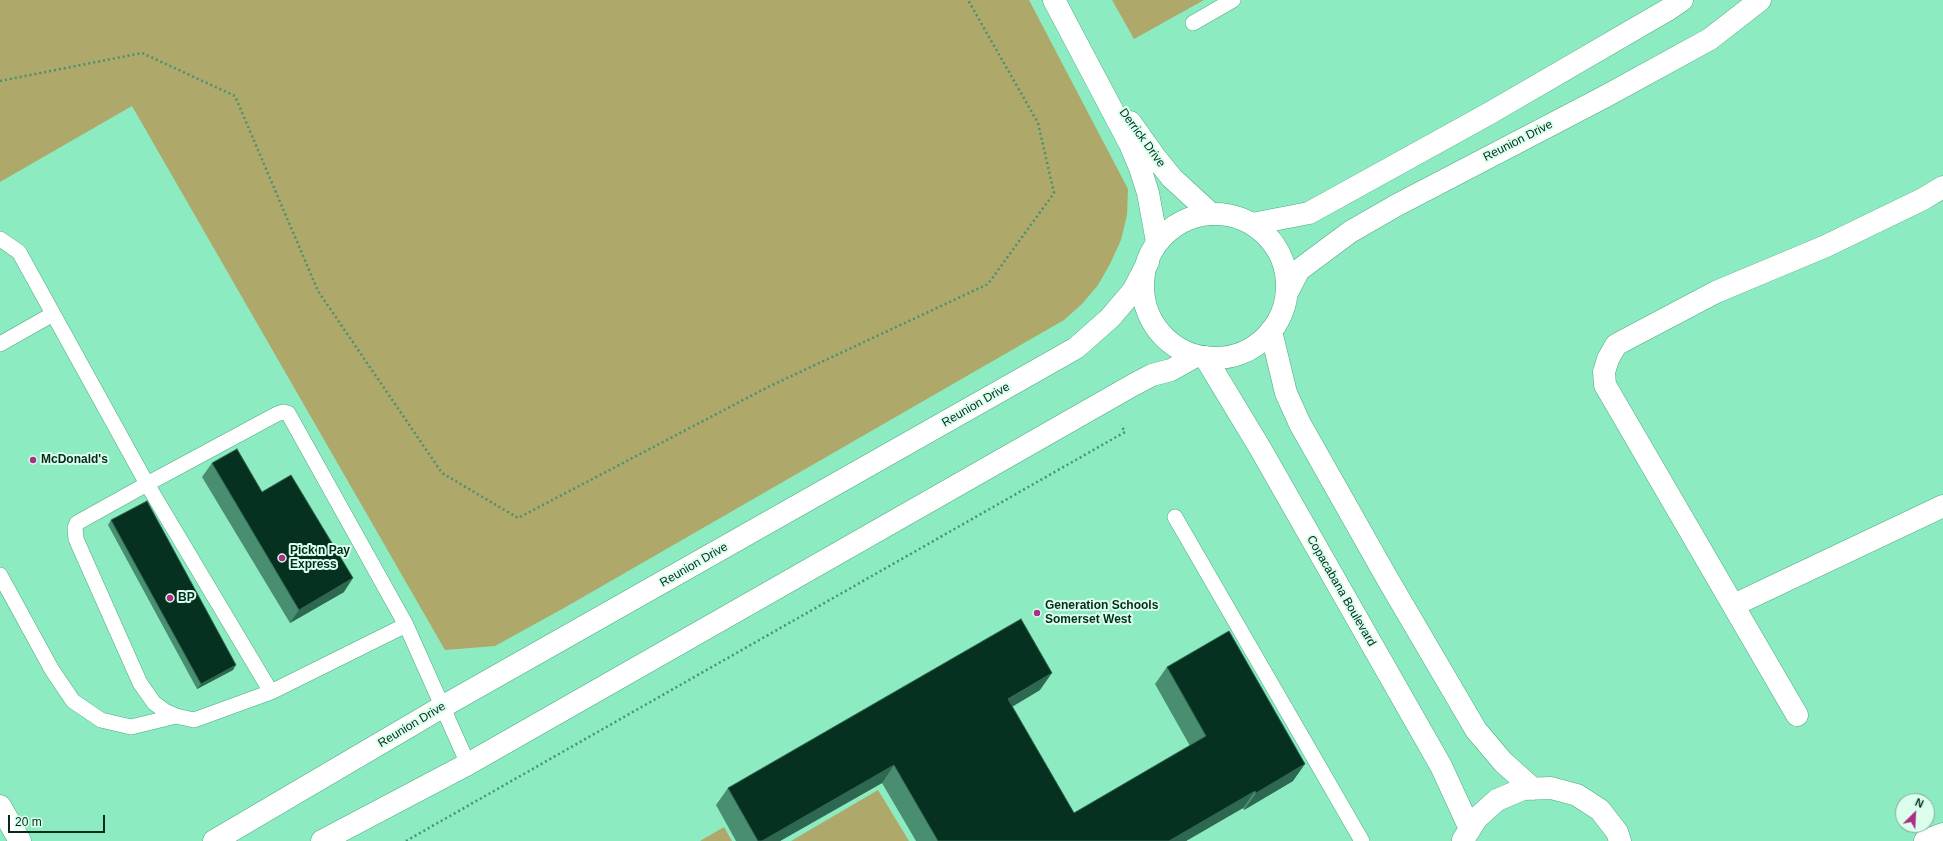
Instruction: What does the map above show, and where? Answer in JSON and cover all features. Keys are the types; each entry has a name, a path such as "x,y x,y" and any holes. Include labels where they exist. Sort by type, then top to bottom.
{"main road":[{"name":"Derrick Drive","path":"1054,0 1130,144 1148,193 1157,242"},
{"path":"1252,224 1309,213 1490,113 1682,0"},
{"name":"Reunion Drive","path":"1287,293 1300,270 1350,232 1397,205 1606,96 1710,39 1760,0"},
{"name":"Derrick Drive","path":"1082,54 1155,157 1172,178 1211,214"},
{"path":"1797,715 1605,385 1604,372 1608,360 1616,346 1625,340 1709,296 1826,246 1923,199 1943,187"},
{"path":"1211,214 1232,217 1252,224 1269,239 1276,248 1285,270 1287,293 1282,313 1271,331 1258,344 1242,353 1224,357 1200,356 1179,348 1165,339 1154,325 1147,310 1143,293 1143,276 1157,242 1168,231 1182,222 1196,216 1211,214"},
{"name":"Reunion Drive","path":"214,841 442,707 1076,348 1110,318 1133,291 1148,262"},
{"path":"1271,331 1286,393 1300,424 1387,578 1476,730 1503,762 1533,788"},
{"path":"322,841 468,764 1133,385 1152,376 1171,370 1200,356"},
{"name":"Copacabana Boulevard","path":"1200,356 1260,448 1441,766 1466,835"},
{"path":"1734,605 1943,506"},
{"path":"1466,835 1477,818 1497,800 1523,789 1551,788 1577,795 1600,810 1617,832 1620,841"},
{"path":"0,806 20,841"},
{"path":"1925,841 1943,834"}],"lane":[{"path":"1193,23 1233,0"},
{"path":"0,239 19,252 147,484 271,692"},
{"path":"0,344 53,314"},
{"path":"406,625 271,692 194,720 176,716 165,711 154,703 140,683 74,532 77,523 147,484 277,414 283,412 288,413 406,625 468,764"},
{"path":"1175,517 1362,841"},
{"path":"0,574 52,670 73,700 101,720 131,727 176,716"}],"path":[{"path":"0,81 142,53 235,96 318,291 442,473 518,518 768,387 988,284 1054,193 1038,123 968,0"},
{"path":"406,841 1125,432 1106,400"}],"shaded area":[{"path":"0,0 1029,0 1128,189 1127,215 1121,240 1098,285 1082,304 1064,320 564,608 495,646 445,650 132,106 0,182"},
{"path":"1112,0 1204,0 1134,39"},
{"path":"878,790 909,841 791,841"},
{"path":"724,827 732,841 700,841"}],"building":[{"path":"237,449 262,492 291,475 353,578 299,610 212,463"},
{"path":"147,501 236,665 201,684 111,520"},
{"path":"1021,619 1052,673 1008,699 1074,813 1206,736 1167,667 1229,631 1305,764 1169,841 938,841 894,765 762,841 758,841 728,788"}],"place":[{"name":"McDonald's","path":"33,460"},
{"name":"Pick n Pay Express","path":"282,558"},
{"name":"BP","path":"170,598"},
{"name":"Generation Schools Somerset West","path":"1037,613"}]}
